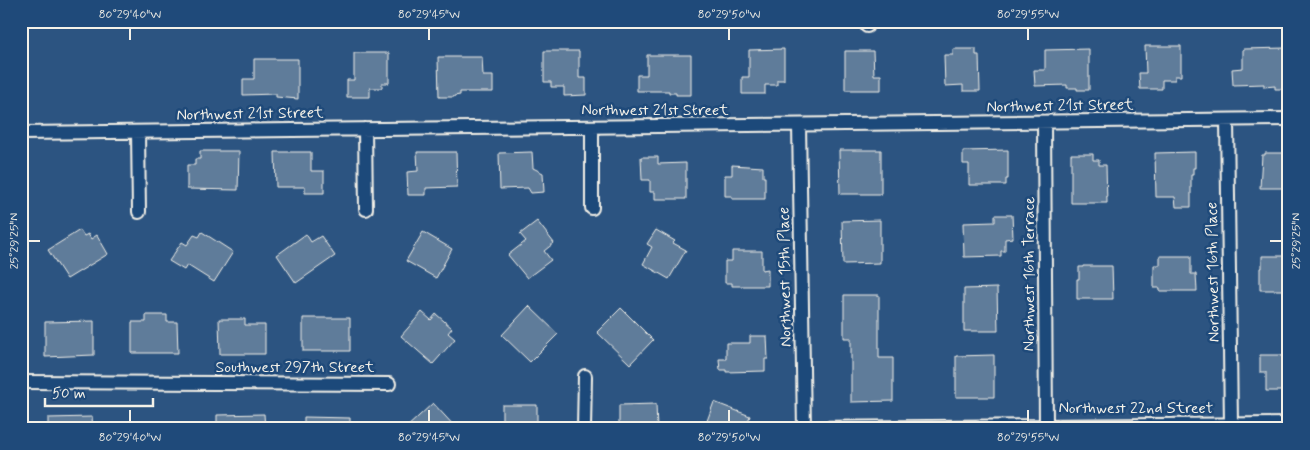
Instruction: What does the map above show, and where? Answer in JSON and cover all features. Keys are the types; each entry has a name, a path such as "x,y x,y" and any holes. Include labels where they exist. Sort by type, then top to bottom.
{"street":[{"name":"Northwest 16th Place","path":"1227,120 1231,424"},
{"name":"Northwest 21st Street","path":"21,133 1289,120"},
{"name":"Northwest 16th Terrace","path":"1044,123 1046,425"},
{"name":"Northwest 15th Place","path":"799,125 804,429"},
{"path":"592,127 592,208"},
{"path":"365,129 366,209"},
{"path":"138,132 139,212"},
{"path":"584,429 585,376"},
{"name":"Southwest 297th Street","path":"21,382 389,384"},
{"name":"Northwest 22nd Street","path":"804,429 1046,425 1289,424"}],"building":[{"path":"1145,46 1181,46 1181,76 1175,76 1175,80 1162,80 1162,89 1140,89 1139,73 1146,73"},
{"path":"1286,48 1287,89 1275,89 1275,86 1264,87 1264,84 1233,85 1232,69 1243,68 1243,49"},
{"path":"784,49 784,80 777,80 777,85 765,85 765,94 742,94 742,77 749,77 749,50"},
{"path":"953,49 976,49 976,55 979,55 980,91 963,91 963,85 945,86 944,55 953,55"},
{"path":"1089,49 1089,90 1067,88 1067,85 1035,86 1034,70 1045,70 1045,50"},
{"path":"544,51 579,51 579,78 586,78 586,95 564,96 564,87 551,87 551,82 544,82"},
{"path":"845,51 873,51 874,75 881,75 881,90 845,90"},
{"path":"354,53 389,53 389,83 382,83 382,88 370,88 370,97 347,97 347,80 354,80"},
{"path":"647,55 691,55 691,95 676,95 676,93 669,93 669,91 637,91 637,75 647,75"},
{"path":"438,57 482,57 483,76 493,76 493,92 460,92 460,95 454,97 439,97"},
{"path":"254,59 298,59 298,99 276,97 276,94 243,95 243,79 254,79"},
{"path":"839,150 881,150 881,194 840,194"},
{"path":"1008,150 1008,179 1006,179 1006,185 969,185 969,164 963,164 963,151"},
{"path":"200,151 239,151 238,190 187,189 187,165 195,165 195,159 200,159"},
{"path":"275,152 311,152 311,171 324,171 324,193 305,193 305,187 276,187"},
{"path":"417,152 456,152 457,187 426,188 426,195 408,195 407,172 418,171"},
{"path":"532,152 533,168 543,173 544,192 531,193 528,188 500,189 499,153"},
{"path":"1195,152 1195,168 1193,168 1193,175 1191,175 1191,207 1176,207 1175,197 1156,197 1155,153"},
{"path":"1265,153 1289,153 1289,188 1260,188 1262,155 1265,155"},
{"path":"1071,154 1093,154 1093,160 1099,160 1099,165 1106,165 1107,203 1071,203"},
{"path":"641,157 658,157 658,164 686,163 686,199 655,199 655,192 650,192 650,180 642,180"},
{"path":"732,165 763,167 765,199 732,199 732,196 725,196 725,175 732,175"},
{"path":"995,215 1012,215 1013,238 1005,239 1005,251 1001,251 1001,256 964,257 963,223 995,222"},
{"path":"880,220 880,263 843,264 842,221"},
{"path":"537,221 554,243 544,251 551,260 527,278 508,255 526,241 520,234"},
{"path":"80,230 84,236 88,234 91,239 97,235 108,254 67,279 48,250"},
{"path":"656,230 686,250 669,279 643,264 652,247 647,244"},
{"path":"202,232 233,252 214,282 187,265 184,270 169,261 182,242 187,245 194,235 199,237"},
{"path":"423,232 452,249 436,278 406,261"},
{"path":"306,234 311,242 321,236 335,256 296,283 277,255"},
{"path":"732,251 762,251 762,270 768,269 768,286 732,286 732,283 725,283 725,261 732,261"},
{"path":"1160,256 1191,256 1191,274 1196,274 1197,291 1160,291 1160,288 1154,288 1154,265 1160,265"},
{"path":"1262,256 1289,256 1289,290 1260,290"},
{"path":"1112,266 1113,299 1077,299 1079,267"},
{"path":"997,288 998,331 964,331 964,289"},
{"path":"844,295 879,295 879,358 893,358 893,401 851,402 851,338 844,338"},
{"path":"529,306 558,334 530,362 502,335"},
{"path":"621,308 653,340 630,364 597,332"},
{"path":"422,312 431,320 436,314 452,328 448,333 455,339 433,364 401,336"},
{"path":"146,315 167,315 167,322 177,322 178,353 132,353 132,322 146,322"},
{"path":"303,318 350,318 350,351 303,351"},
{"path":"219,319 245,319 245,325 265,325 265,354 220,354"},
{"path":"94,321 94,355 45,357 45,322"},
{"path":"750,336 767,336 768,359 765,359 765,371 726,372 726,370 720,370 719,359 726,359 726,343 750,343"},
{"path":"994,355 994,397 956,397 956,356"},
{"path":"1260,355 1282,355 1282,357 1289,357 1289,391 1266,391 1266,372 1260,372"},
{"path":"714,402 750,416 745,429 704,429"},
{"path":"433,403 457,429 405,429"},
{"path":"656,404 657,429 619,429 619,405"},
{"path":"502,405 537,405 537,429 502,429"},
{"path":"264,414 265,429 217,429 217,415"},
{"path":"92,417 93,429 48,429 48,418"},
{"path":"304,417 350,418 350,429 304,429"}]}
